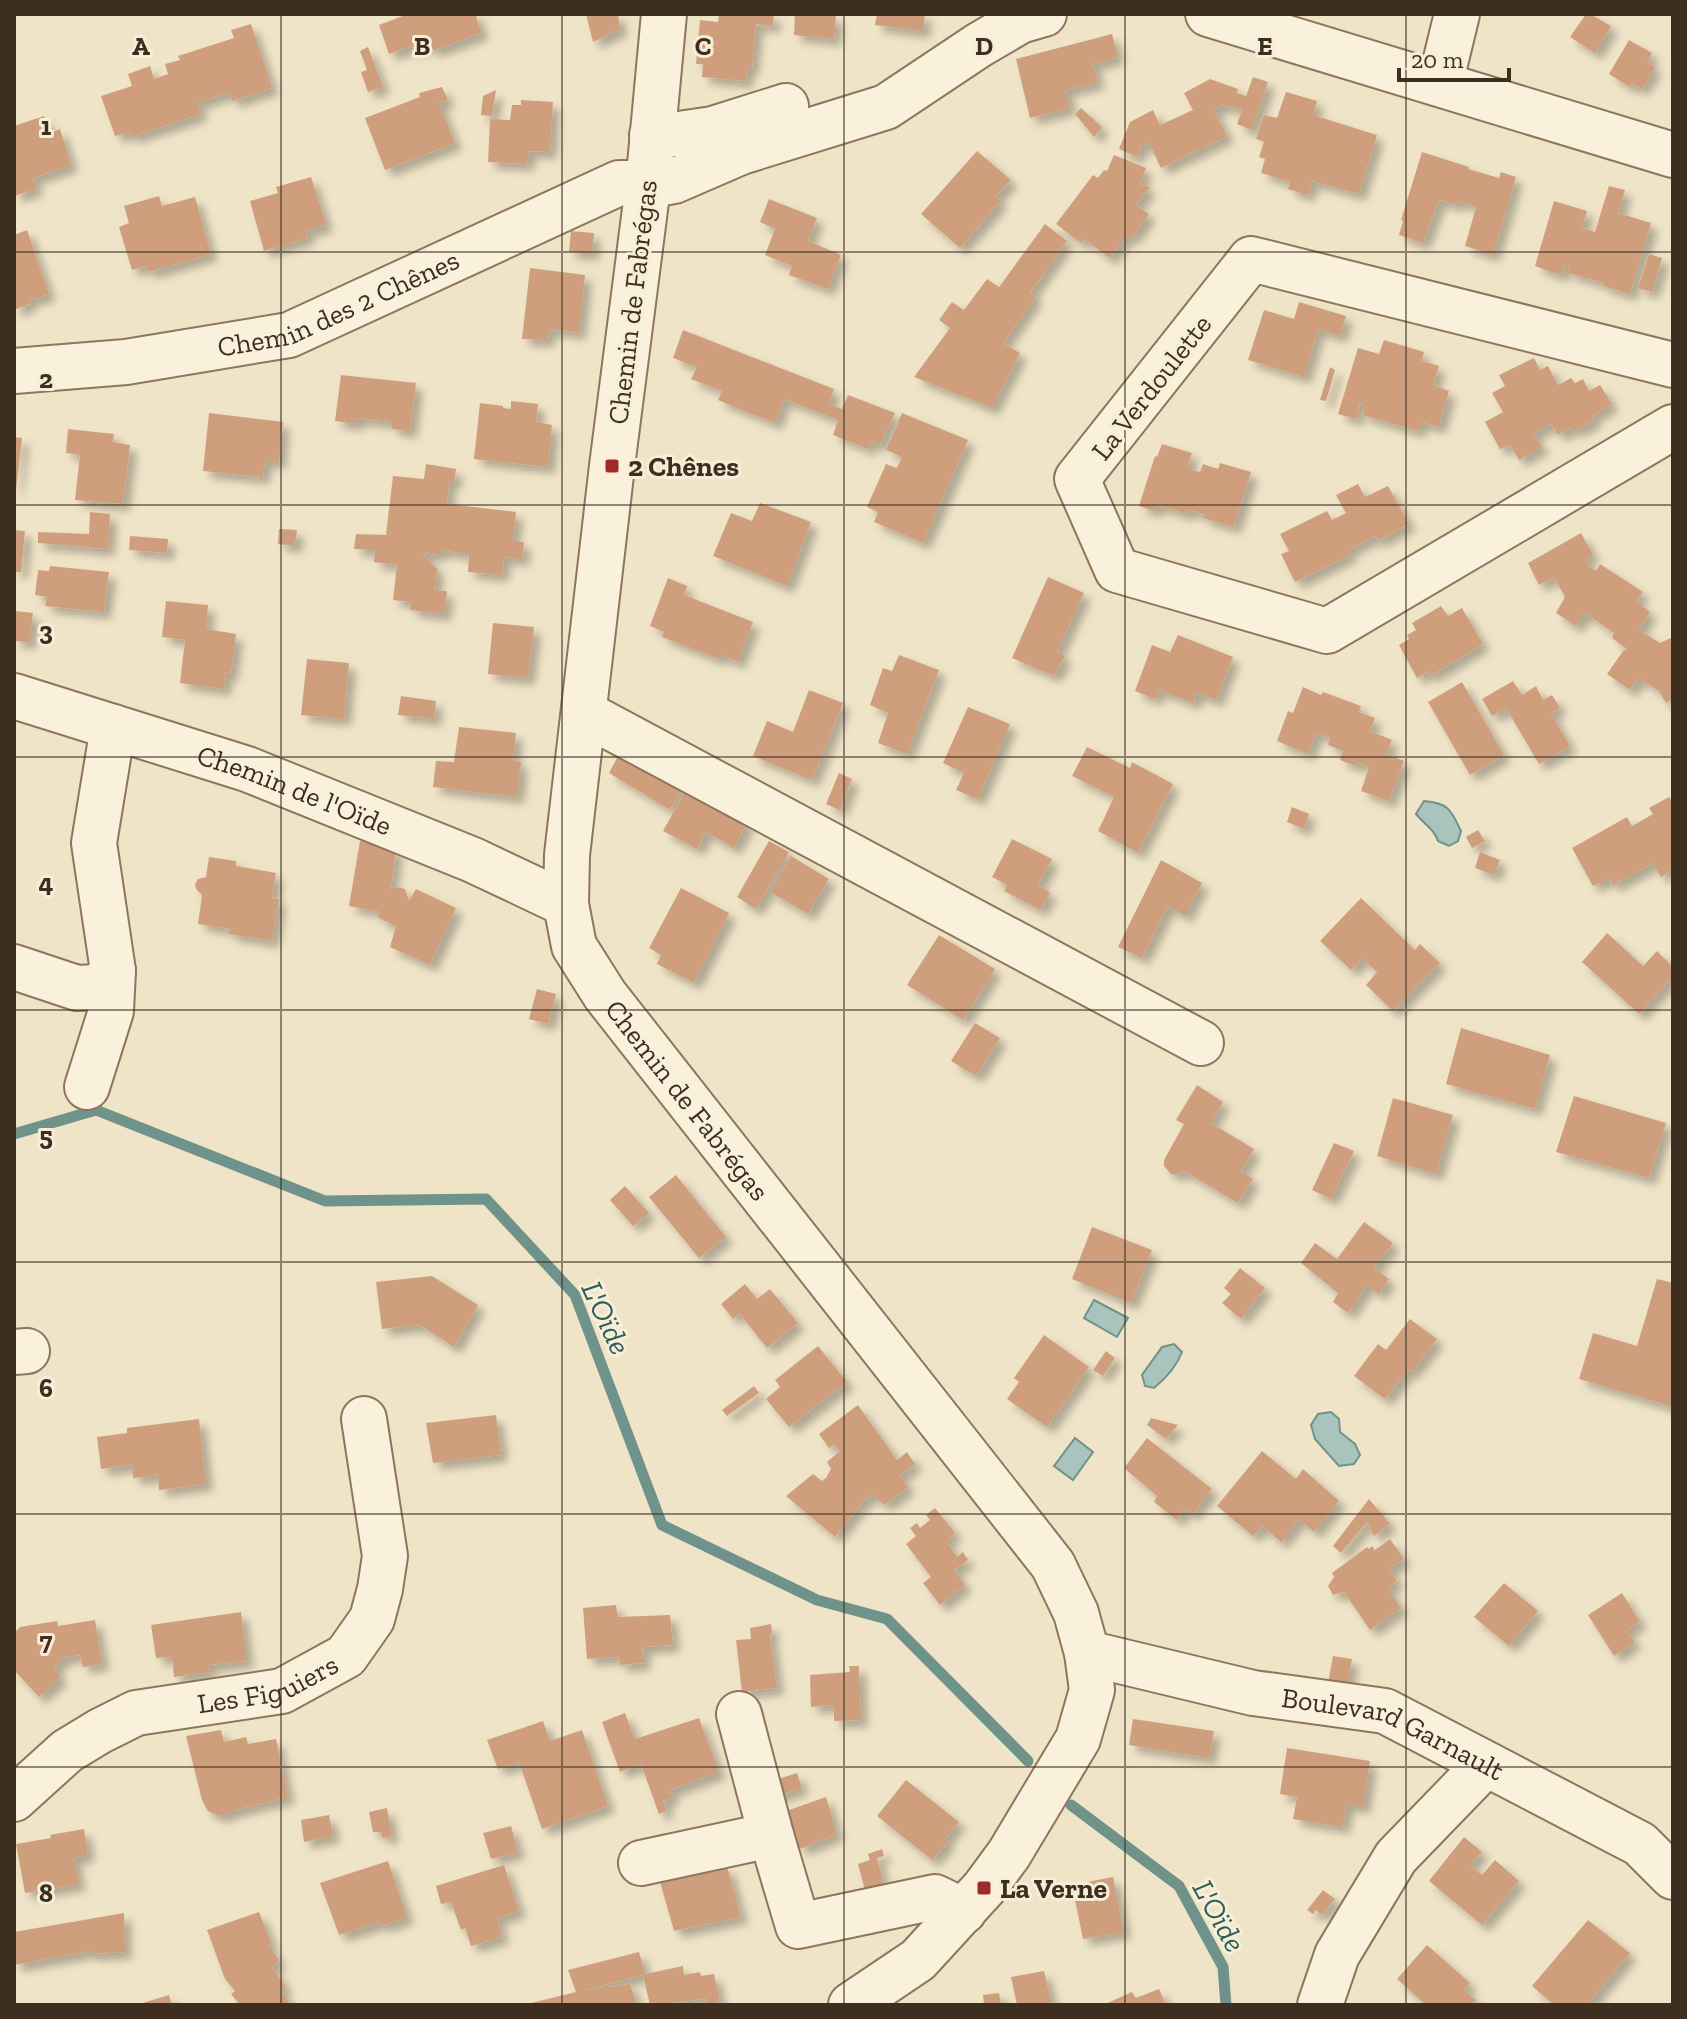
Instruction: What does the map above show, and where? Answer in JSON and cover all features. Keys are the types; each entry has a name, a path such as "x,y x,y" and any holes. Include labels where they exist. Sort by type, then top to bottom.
{"street":[{"name":"Chemin de Fabrégas","path":"664,14 648,186 567,855 566,904 574,946 605,995 1053,1565 1076,1613 1087,1653 1092,1690 1078,1739 1009,1854 964,1911 918,1960 851,2005"},
{"name":"Chemin des 2 Chênes","path":"14,371 126,362 289,335 619,183 648,186 674,181 741,152 886,107 979,45 1020,21 1044,14"},
{"path":"1208,14 1673,155"},
{"path":"1440,84 1457,14"},
{"path":"652,135 713,129 791,104 939,73"},
{"name":"La Verdoulette","path":"1673,365 1251,259 1077,479 1117,570 1327,631 1673,427"},
{"name":"Chemin de l'Oïde","path":"14,696 247,769 473,860 566,904"},
{"path":"584,713 1201,1043"},
{"path":"87,1087 111,1011 113,971 94,843 113,727"},
{"path":"14,967 77,988 99,987 113,971"},
{"name":"Les Figuiers","path":"14,1799 67,1751 136,1713 282,1691 346,1656 372,1619 385,1556 364,1419"},
{"name":"Boulevard Garnault","path":"1087,1653 1253,1693 1385,1711 1640,1844 1673,1877"},
{"path":"739,1714 798,1926 935,1897 964,1911"},
{"path":"1320,2005 1337,1955 1396,1857 1486,1764"},
{"path":"641,1863 771,1835"}],"water":[{"path":"1424,801 1444,806 1451,813 1461,831 1458,841 1449,846 1438,841 1416,814"},
{"path":"1094,1300 1128,1318 1117,1337 1084,1318"},
{"path":"1174,1344 1182,1352 1174,1367 1154,1388 1145,1386 1142,1375 1162,1347"},
{"path":"1331,1412 1339,1419 1340,1432 1355,1444 1360,1455 1354,1464 1339,1466 1315,1439 1311,1425 1318,1414"},
{"path":"1075,1438 1093,1452 1073,1480 1054,1466"}],"building":[{"path":"408,14 482,14 476,17 482,33 432,51 429,44 389,54 379,25"},
{"path":"586,14 618,14 620,29 593,42"},
{"path":"719,14 774,14 773,26 756,24 752,68 747,68 746,81 702,77 703,64 696,64 700,20 718,22"},
{"path":"795,14 836,16 834,39 794,35"},
{"path":"877,14 925,14 923,31 875,25"},
{"path":"1586,14 1611,26 1595,53 1570,37"},
{"path":"251,24 272,88 232,101 229,92 197,103 201,114 131,137 130,132 115,136 101,96 132,86 128,74 150,66 154,79 168,74 165,64 180,60 178,56 234,38 231,30"},
{"path":"1112,34 1118,57 1093,64 1098,82 1066,90 1070,108 1030,118 1016,59"},
{"path":"1629,40 1652,53 1647,62 1655,67 1642,89 1633,84 1630,87 1609,74"},
{"path":"368,47 383,87 368,92 361,72 367,70 360,51"},
{"path":"1253,77 1268,82 1252,130 1237,124 1242,110 1223,105 1214,110 1227,136 1161,168 1149,143 1141,147 1137,157 1119,149 1130,122 1153,110 1160,125 1193,110 1184,93 1210,79 1238,89 1237,93 1246,96"},
{"path":"442,87 448,100 439,103 455,143 385,170 365,118 420,97 419,93"},
{"path":"496,90 492,116 481,115 483,96"},
{"path":"1286,92 1317,101 1313,115 1377,135 1359,194 1312,181 1308,195 1288,189 1290,182 1261,173 1265,159 1259,157 1264,142 1256,139 1264,115 1277,118"},
{"path":"521,100 553,102 550,152 529,151 527,164 488,162 490,119 510,120 512,105 521,105"},
{"path":"1081,108 1102,127 1094,137 1075,114"},
{"path":"44,116 50,133 60,129 71,165 33,178 36,189 14,196 14,126"},
{"path":"977,151 1011,180 995,197 1001,201 960,248 921,214"},
{"path":"1422,152 1499,178 1501,172 1516,177 1493,255 1465,246 1476,207 1459,201 1457,205 1439,200 1423,243 1399,235"},
{"path":"1114,155 1146,168 1140,184 1150,187 1136,205 1149,214 1132,238 1128,235 1110,258 1084,239 1081,243 1056,224 1093,175 1098,178 1104,170 1107,171"},
{"path":"311,177 326,225 306,231 308,238 264,251 250,201 278,193 276,187"},
{"path":"1609,186 1625,190 1618,213 1651,223 1630,294 1568,273 1569,268 1564,267 1561,275 1535,266 1554,201 1587,211 1582,228 1595,232"},
{"path":"159,196 162,206 195,197 211,254 149,272 146,266 132,270 119,227 129,223 124,206"},
{"path":"769,199 817,218 808,241 841,255 828,289 789,275 792,266 765,255 775,229 760,222"},
{"path":"1045,224 1067,241 1030,293 1036,297 1003,343 1020,353 992,408 914,377 950,328 939,320 952,302 964,310 987,279 999,287"},
{"path":"27,230 49,294 29,300 30,304 14,310 14,235"},
{"path":"571,231 594,233 592,253 569,252"},
{"path":"1649,254 1662,258 1652,292 1638,288"},
{"path":"530,268 585,275 579,333 549,329 548,340 522,339"},
{"path":"1299,302 1346,316 1340,336 1318,329 1304,377 1248,360 1264,310 1294,319"},
{"path":"683,330 834,389 829,404 842,409 848,395 895,413 880,445 871,441 868,449 833,435 838,420 784,399 775,423 718,400 722,391 691,379 697,367 673,358"},
{"path":"1384,340 1424,352 1422,361 1439,366 1433,385 1449,391 1439,427 1421,422 1418,431 1362,415 1365,405 1360,404 1356,419 1338,414 1358,348 1379,354"},
{"path":"1534,358 1540,370 1548,366 1558,385 1571,378 1575,383 1583,379 1589,391 1600,385 1612,404 1592,416 1595,420 1575,431 1572,427 1558,435 1551,424 1533,433 1542,447 1519,460 1510,445 1500,449 1485,422 1503,412 1492,393 1505,386 1499,375"},
{"path":"1330,367 1335,370 1326,401 1320,400"},
{"path":"341,375 416,383 410,431 392,429 392,422 358,418 357,424 335,421"},
{"path":"511,401 538,404 536,422 552,425 548,467 474,459 480,403 511,409"},
{"path":"209,413 283,422 279,462 265,460 263,477 203,471"},
{"path":"902,413 968,440 923,543 874,522 878,512 867,507 886,464 897,468 902,457 886,450"},
{"path":"68,429 114,434 113,442 130,445 123,504 75,500 80,455 66,453"},
{"path":"14,437 22,438 16,491 14,491"},
{"path":"1162,444 1192,453 1187,468 1200,472 1203,464 1218,469 1220,463 1251,472 1234,527 1188,510 1187,514 1157,505 1154,511 1139,506"},
{"path":"426,464 456,469 454,482 449,482 447,504 516,512 513,541 524,542 522,559 504,557 502,575 468,572 469,554 439,550 439,555 422,553 437,569 435,590 447,591 444,614 410,610 411,602 393,600 397,565 374,562 375,550 354,549 356,534 386,535 393,476 424,479"},
{"path":"1358,484 1365,497 1388,486 1409,524 1378,541 1376,536 1361,543 1348,550 1350,555 1295,582 1281,554 1289,551 1280,534 1327,511 1332,520 1346,513 1336,495"},
{"path":"760,503 811,522 787,586 713,556 731,513 752,521"},
{"path":"90,512 110,514 108,549 38,543 38,532 89,534"},
{"path":"279,529 297,530 295,546 278,544"},
{"path":"14,530 25,531 21,572 14,572"},
{"path":"1581,533 1593,555 1585,559 1589,566 1596,571 1600,564 1643,592 1636,601 1650,612 1639,630 1660,643 1673,637 1673,699 1666,703 1659,691 1639,678 1630,690 1607,674 1627,649 1612,638 1614,633 1585,613 1576,626 1556,613 1565,597 1554,577 1539,585 1528,563"},
{"path":"130,536 168,539 167,553 129,550"},
{"path":"50,566 109,572 104,612 45,606 47,597 35,595 38,570 49,571"},
{"path":"1048,577 1084,593 1057,652 1065,656 1054,676 1012,658"},
{"path":"668,578 687,586 684,595 753,622 738,662 721,655 719,659 662,637 664,632 650,626"},
{"path":"166,601 208,605 206,629 236,634 231,674 226,673 224,689 180,683 185,640 162,637"},
{"path":"1441,606 1448,616 1462,608 1483,644 1430,676 1428,671 1417,678 1399,645 1416,630 1412,623"},
{"path":"16,611 33,613 29,642 14,641"},
{"path":"493,623 534,627 528,678 488,674"},
{"path":"1178,635 1233,657 1216,700 1197,693 1193,703 1159,690 1155,699 1135,691 1152,645 1170,652"},
{"path":"899,655 939,670 907,754 878,743 888,713 870,705 883,668 892,671"},
{"path":"307,659 349,663 344,719 301,715"},
{"path":"1513,681 1522,695 1536,686 1543,700 1552,695 1560,708 1551,713 1570,746 1539,764 1506,708 1492,716 1482,699"},
{"path":"1462,682 1504,755 1470,775 1428,702"},
{"path":"1303,687 1361,706 1359,712 1375,718 1370,731 1392,740 1386,754 1404,761 1389,801 1361,791 1369,767 1340,760 1343,751 1328,745 1330,738 1316,733 1308,754 1277,741 1288,711 1293,713"},
{"path":"809,690 843,703 812,780 753,756 767,721 793,732"},
{"path":"401,696 436,701 434,719 398,715"},
{"path":"968,707 1010,724 978,799 956,790 964,773 943,763"},
{"path":"459,727 516,733 513,760 521,762 517,797 433,787 436,761 454,762"},
{"path":"625,743 689,777 670,810 609,773"},
{"path":"1087,747 1130,768 1132,762 1173,784 1138,853 1098,831 1114,797 1072,776"},
{"path":"839,773 852,779 840,810 826,804"},
{"path":"688,786 748,821 734,848 706,832 697,849 663,831"},
{"path":"1669,797 1673,803 1673,869 1661,877 1653,863 1613,885 1609,878 1593,886 1572,848 1627,817 1632,826 1653,814 1649,808"},
{"path":"1292,807 1309,814 1304,829 1287,822"},
{"path":"1478,830 1485,841 1472,848 1466,837"},
{"path":"1012,839 1052,859 1038,885 1050,893 1040,910 1004,891 1007,885 992,877"},
{"path":"360,841 396,849 391,889 405,889 409,901 416,889 456,908 430,965 390,947 396,926 377,917 380,912 349,906"},
{"path":"769,841 789,852 756,909 737,897"},
{"path":"1480,852 1500,860 1494,875 1475,868"},
{"path":"791,856 829,879 808,914 770,892"},
{"path":"209,857 236,861 236,866 276,873 272,898 279,899 272,941 229,934 230,929 198,924 202,895 195,884 198,879 206,877"},
{"path":"1161,860 1202,883 1185,916 1168,906 1142,958 1118,947"},
{"path":"681,888 729,913 694,983 657,964 661,955 649,948"},
{"path":"1361,898 1415,950 1420,944 1440,963 1393,1011 1366,985 1377,972 1362,958 1351,970 1320,941"},
{"path":"1607,933 1643,966 1657,951 1673,967 1673,977 1639,1014 1582,962"},
{"path":"939,935 995,969 963,1020 907,985"},
{"path":"537,989 556,994 548,1024 529,1019"},
{"path":"975,1023 1000,1038 976,1076 951,1061"},
{"path":"1461,1028 1550,1055 1535,1109 1446,1084"},
{"path":"1197,1085 1223,1102 1211,1123 1254,1149 1241,1171 1253,1179 1238,1203 1184,1171 1171,1174 1164,1166 1164,1160 1184,1124 1176,1120"},
{"path":"1574,1096 1666,1123 1649,1178 1556,1152"},
{"path":"1393,1098 1453,1115 1436,1174 1377,1156"},
{"path":"1334,1143 1354,1151 1331,1199 1312,1190"},
{"path":"676,1175 726,1237 699,1258 649,1197"},
{"path":"625,1186 649,1213 633,1226 610,1200"},
{"path":"1364,1222 1393,1243 1374,1268 1389,1279 1379,1294 1367,1285 1348,1313 1333,1302 1338,1293 1301,1263 1315,1243 1337,1259"},
{"path":"1092,1227 1152,1250 1131,1303 1072,1279"},
{"path":"1240,1268 1265,1288 1241,1319 1222,1303 1231,1294 1224,1288"},
{"path":"432,1276 478,1305 454,1347 420,1325 382,1329 376,1282"},
{"path":"1657,1279 1673,1283 1673,1407 1579,1379 1593,1333 1637,1346"},
{"path":"745,1284 757,1299 770,1289 798,1323 767,1348 739,1313 733,1319 721,1304"},
{"path":"1410,1319 1437,1339 1412,1372 1409,1369 1385,1399 1354,1376 1378,1344 1386,1350"},
{"path":"1044,1335 1089,1367 1047,1427 1007,1399 1019,1382 1014,1378"},
{"path":"818,1346 847,1382 789,1427 766,1399 780,1387 775,1380"},
{"path":"1106,1351 1115,1358 1103,1376 1093,1370"},
{"path":"754,1386 759,1393 727,1416 722,1410"},
{"path":"858,1405 897,1460 907,1452 915,1464 900,1475 908,1487 884,1505 873,1494 863,1501 835,1537 786,1496 813,1474 822,1481 826,1478 831,1469 827,1462 840,1451 834,1444 829,1448 819,1434"},
{"path":"496,1415 501,1455 433,1463 426,1423"},
{"path":"1151,1418 1178,1425 1166,1439 1147,1425"},
{"path":"199,1419 206,1484 159,1490 158,1475 133,1478 132,1465 101,1469 97,1437 127,1433 127,1428"},
{"path":"1147,1438 1212,1489 1192,1514 1185,1508 1177,1520 1154,1502 1157,1496 1124,1468"},
{"path":"1262,1451 1296,1479 1303,1469 1339,1501 1314,1532 1299,1519 1281,1542 1262,1526 1253,1536 1217,1506"},
{"path":"1369,1499 1390,1524 1374,1536 1367,1522 1341,1553 1333,1546"},
{"path":"935,1508 955,1533 946,1541 957,1557 963,1552 968,1560 954,1570 965,1585 940,1605 923,1583 931,1577 906,1544 916,1536 910,1528 917,1523 920,1528 930,1520 926,1515"},
{"path":"1390,1539 1404,1559 1389,1569 1397,1581 1388,1588 1401,1608 1370,1630 1344,1592 1333,1595 1328,1586 1334,1577 1332,1573 1367,1547 1372,1546 1375,1550"},
{"path":"1504,1583 1538,1611 1509,1646 1474,1617"},
{"path":"1622,1593 1640,1622 1626,1631 1635,1642 1614,1656 1588,1615"},
{"path":"616,1605 618,1617 670,1615 673,1645 643,1647 644,1663 620,1665 619,1657 587,1659 583,1608"},
{"path":"241,1612 247,1661 208,1665 210,1672 174,1677 172,1657 156,1658 151,1625"},
{"path":"95,1620 102,1664 83,1667 80,1655 62,1658 54,1669 61,1677 39,1697 14,1670 14,1633 20,1627 57,1621 58,1626"},
{"path":"771,1624 777,1688 742,1692 736,1640 751,1639 750,1628"},
{"path":"1333,1656 1352,1659 1347,1687 1328,1683"},
{"path":"849,1666 859,1666 861,1720 834,1721 834,1705 811,1707 810,1675 850,1672"},
{"path":"625,1713 635,1739 699,1718 719,1772 670,1790 673,1797 663,1801 667,1811 659,1814 641,1764 620,1772 602,1722"},
{"path":"1133,1719 1214,1731 1209,1758 1129,1745"},
{"path":"543,1721 550,1741 582,1730 608,1806 542,1829 519,1762 498,1769 487,1740"},
{"path":"221,1730 224,1742 246,1737 248,1744 276,1739 288,1797 224,1815 208,1811 202,1800 186,1736"},
{"path":"1287,1748 1370,1761 1363,1807 1347,1804 1343,1827 1293,1819 1297,1797 1280,1794"},
{"path":"797,1773 802,1788 770,1798 765,1783"},
{"path":"906,1780 959,1822 945,1839 948,1842 932,1860 877,1816"},
{"path":"826,1797 837,1834 800,1849 786,1811"},
{"path":"387,1808 392,1836 382,1838 381,1832 373,1832 369,1812"},
{"path":"329,1815 333,1836 304,1842 301,1820"},
{"path":"511,1826 518,1852 491,1859 483,1833"},
{"path":"84,1829 88,1855 74,1858 79,1884 25,1893 16,1844"},
{"path":"1464,1837 1482,1852 1470,1865 1482,1875 1495,1860 1519,1881 1482,1925 1429,1881"},
{"path":"882,1849 884,1856 877,1858 885,1889 866,1894 858,1864 870,1860 868,1854"},
{"path":"388,1861 407,1917 339,1935 320,1883"},
{"path":"504,1865 519,1911 497,1918 502,1937 471,1946 465,1928 461,1930 451,1902 441,1904 436,1886"},
{"path":"727,1866 741,1917 674,1931 660,1882"},
{"path":"1113,1877 1124,1932 1083,1939 1072,1885"},
{"path":"1323,1890 1335,1899 1322,1915 1316,1910 1313,1914 1307,1910"},
{"path":"259,1912 271,1942 268,1944 279,1960 272,1967 285,1985 280,1990 291,2005 240,2005 231,1994 235,1991 225,1979 207,1930"},
{"path":"124,1913 125,1952 90,1954 90,1951 14,1965 14,1932"},
{"path":"1588,1920 1630,1953 1587,2005 1554,2005 1532,1986"},
{"path":"1427,1945 1470,1983 1464,1990 1476,2000 1471,2005 1426,2005 1397,1979"},
{"path":"639,1952 645,1974 683,1966 684,1975 700,1972 701,1976 714,1974 720,2002 708,2005 706,1999 650,2005 643,1975 585,1990 630,1984 637,2005 523,2005 576,1992 568,1970"},
{"path":"1044,1971 1052,2005 1017,2005 1011,1977"},
{"path":"1159,1989 1166,2005 1103,2005 1132,1992 1136,1998"},
{"path":"999,1993 1001,2005 984,2005 983,1995"},
{"path":"169,1995 172,2005 139,2005 139,2004"}],"waterway":[{"name":"L'Oïde","path":"14,1134 96,1110 325,1201 486,1199 575,1295 662,1525 817,1600 887,1619 1028,1761"},
{"name":"L'Oïde","path":"1071,1805 1179,1886 1223,1967 1226,2005"}],"place":[{"name":"2 Chênes","path":"612,466"},
{"name":"La Verne","path":"984,1888"}]}
